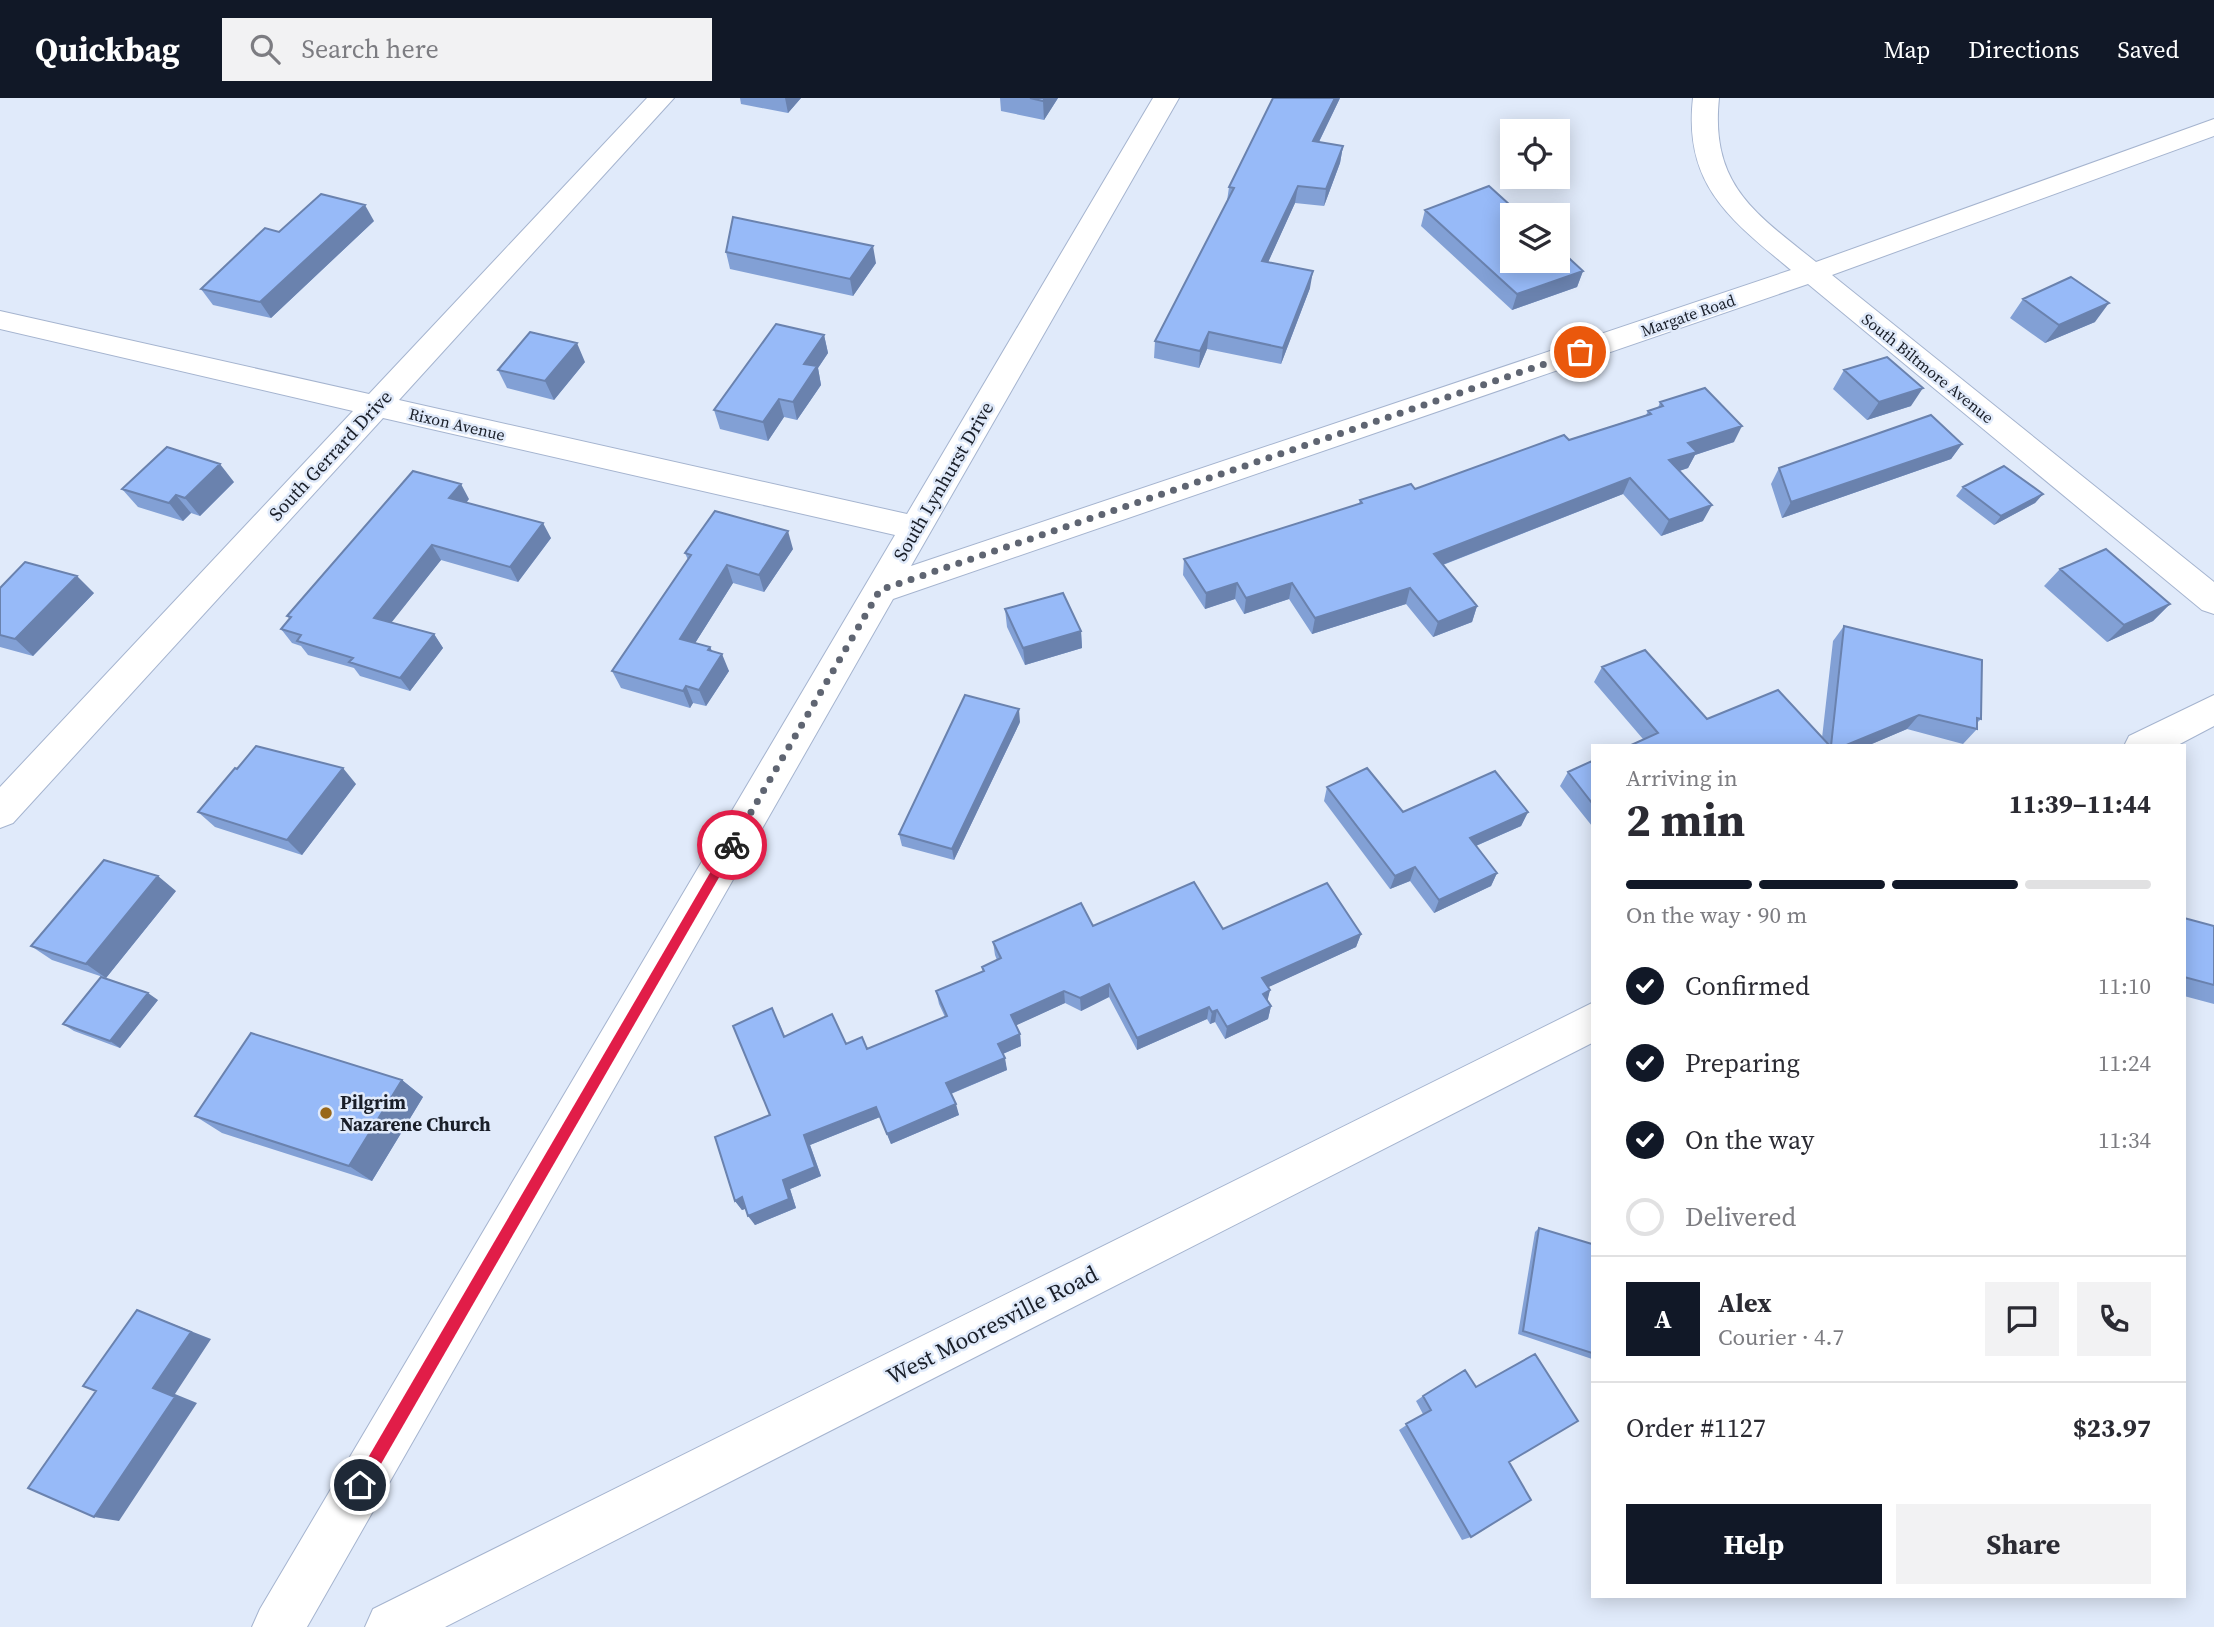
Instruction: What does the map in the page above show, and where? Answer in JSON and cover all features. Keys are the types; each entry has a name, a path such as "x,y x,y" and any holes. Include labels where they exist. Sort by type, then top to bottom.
{"street":[{"name":"South Gerrard Drive","path":"0,812 661,98"},
{"name":"South Lynhurst Drive","path":"278,1627 1166,98"},
{"name":"South Biltmore Avenue","path":"1706,98 1703,140 1725,193 1734,207 1763,235 2214,601"},
{"name":"Margate Road","path":"880,590 1811,273 2214,127"},
{"name":"Rixon Avenue","path":"0,320 915,528"},
{"path":"2146,744 2214,709"},
{"name":"West Mooresville Road","path":"391,1627 1591,1023"}],"building":[{"path":"1273,98 1335,98 1313,141 1343,146 1326,189 1298,186 1262,261 1313,271 1283,348 1209,332 1200,351 1155,341 1234,188 1229,187"},
{"path":"1489,186 1508,203 1500,203 1500,273 1570,273 1570,259 1583,271 1517,294 1425,210"},
{"path":"321,194 365,205 260,302 201,289 265,228 279,232"},
{"path":"733,217 873,246 850,279 726,252"},
{"path":"2071,277 2109,303 2059,325 2023,299"},
{"path":"776,324 824,335 804,364 817,366 793,402 779,399 763,422 714,410"},
{"path":"530,332 577,343 545,381 498,370"},
{"path":"1887,357 1923,388 1879,402 1844,370"},
{"path":"1705,388 1742,426 1688,443 1697,452 1669,460 1712,505 1669,520 1630,478 1434,554 1477,606 1438,622 1410,588 1315,618 1292,583 1246,598 1237,583 1206,593 1184,559 1362,503 1360,500 1411,484 1415,489 1564,435 1569,440 1651,414 1648,411 1663,406 1660,402"},
{"path":"1931,415 1962,444 1791,502 1779,468"},
{"path":"167,447 220,464 185,498 176,495 169,503 122,489"},
{"path":"2004,466 2043,494 2001,516 1963,487"},
{"path":"413,471 461,484 449,498 543,523 510,567 432,545 374,618 434,634 400,678 349,662 353,658 297,641 301,635 281,629 291,617 287,616"},
{"path":"715,511 788,531 759,575 727,565 680,639 710,647 708,650 722,654 699,690 686,686 683,691 612,671 691,555 685,553"},
{"path":"2106,549 2170,604 2124,625 2060,569"},
{"path":"25,562 77,576 15,639 0,635 0,588"},
{"path":"1063,593 1081,631 1023,648 1005,609"},
{"path":"1844,626 1982,660 1981,719 1977,718 1977,729 1919,715 1849,744 1831,744"},
{"path":"1645,650 1707,719 1778,690 1828,744 1633,744 1658,733 1602,667"},
{"path":"965,695 1019,709 952,849 899,834"},
{"path":"256,746 343,768 287,840 198,812"},
{"path":"1591,761 1591,802 1568,772"},
{"path":"1367,768 1403,812 1495,771 1528,812 1470,838 1497,873 1439,900 1415,867 1395,876 1327,787"},
{"path":"104,860 158,876 86,964 31,946"},
{"path":"1194,882 1223,929 1327,883 1361,934 1262,978 1270,990 1263,994 1271,1006 1227,1027 1217,1010 1212,1012 1209,1007 1137,1038 1109,984 1080,998 1064,991 1011,1015 1020,1034 998,1044 1005,1058 946,1083 956,1104 887,1134 876,1107 804,1135 815,1167 783,1180 789,1199 748,1216 742,1197 735,1201 715,1137 770,1115 733,1026 772,1008 784,1037 832,1014 846,1044 862,1037 867,1049 947,1016 936,991 984,971 982,967 1001,958 993,942 1081,903 1093,926"},
{"path":"2186,919 2214,926 2214,985 2186,978"},
{"path":"101,977 148,993 110,1041 63,1024"},
{"path":"251,1033 402,1080 349,1166 195,1116"},
{"path":"1539,1228 1591,1244 1591,1353 1523,1331"},
{"path":"137,1310 191,1332 153,1388 175,1397 94,1517 28,1488 96,1391 83,1386"},
{"path":"1535,1354 1578,1421 1509,1462 1531,1500 1471,1537 1406,1424 1431,1410 1423,1396 1465,1370 1476,1387"}],"way so far":[{"path":"732,845 880,590 1016,546 1580,352"}],"place":[{"name":"Pilgrim Nazarene Church","path":"326,1113"}],"route":[{"path":"360,1485 732,845"}]}
